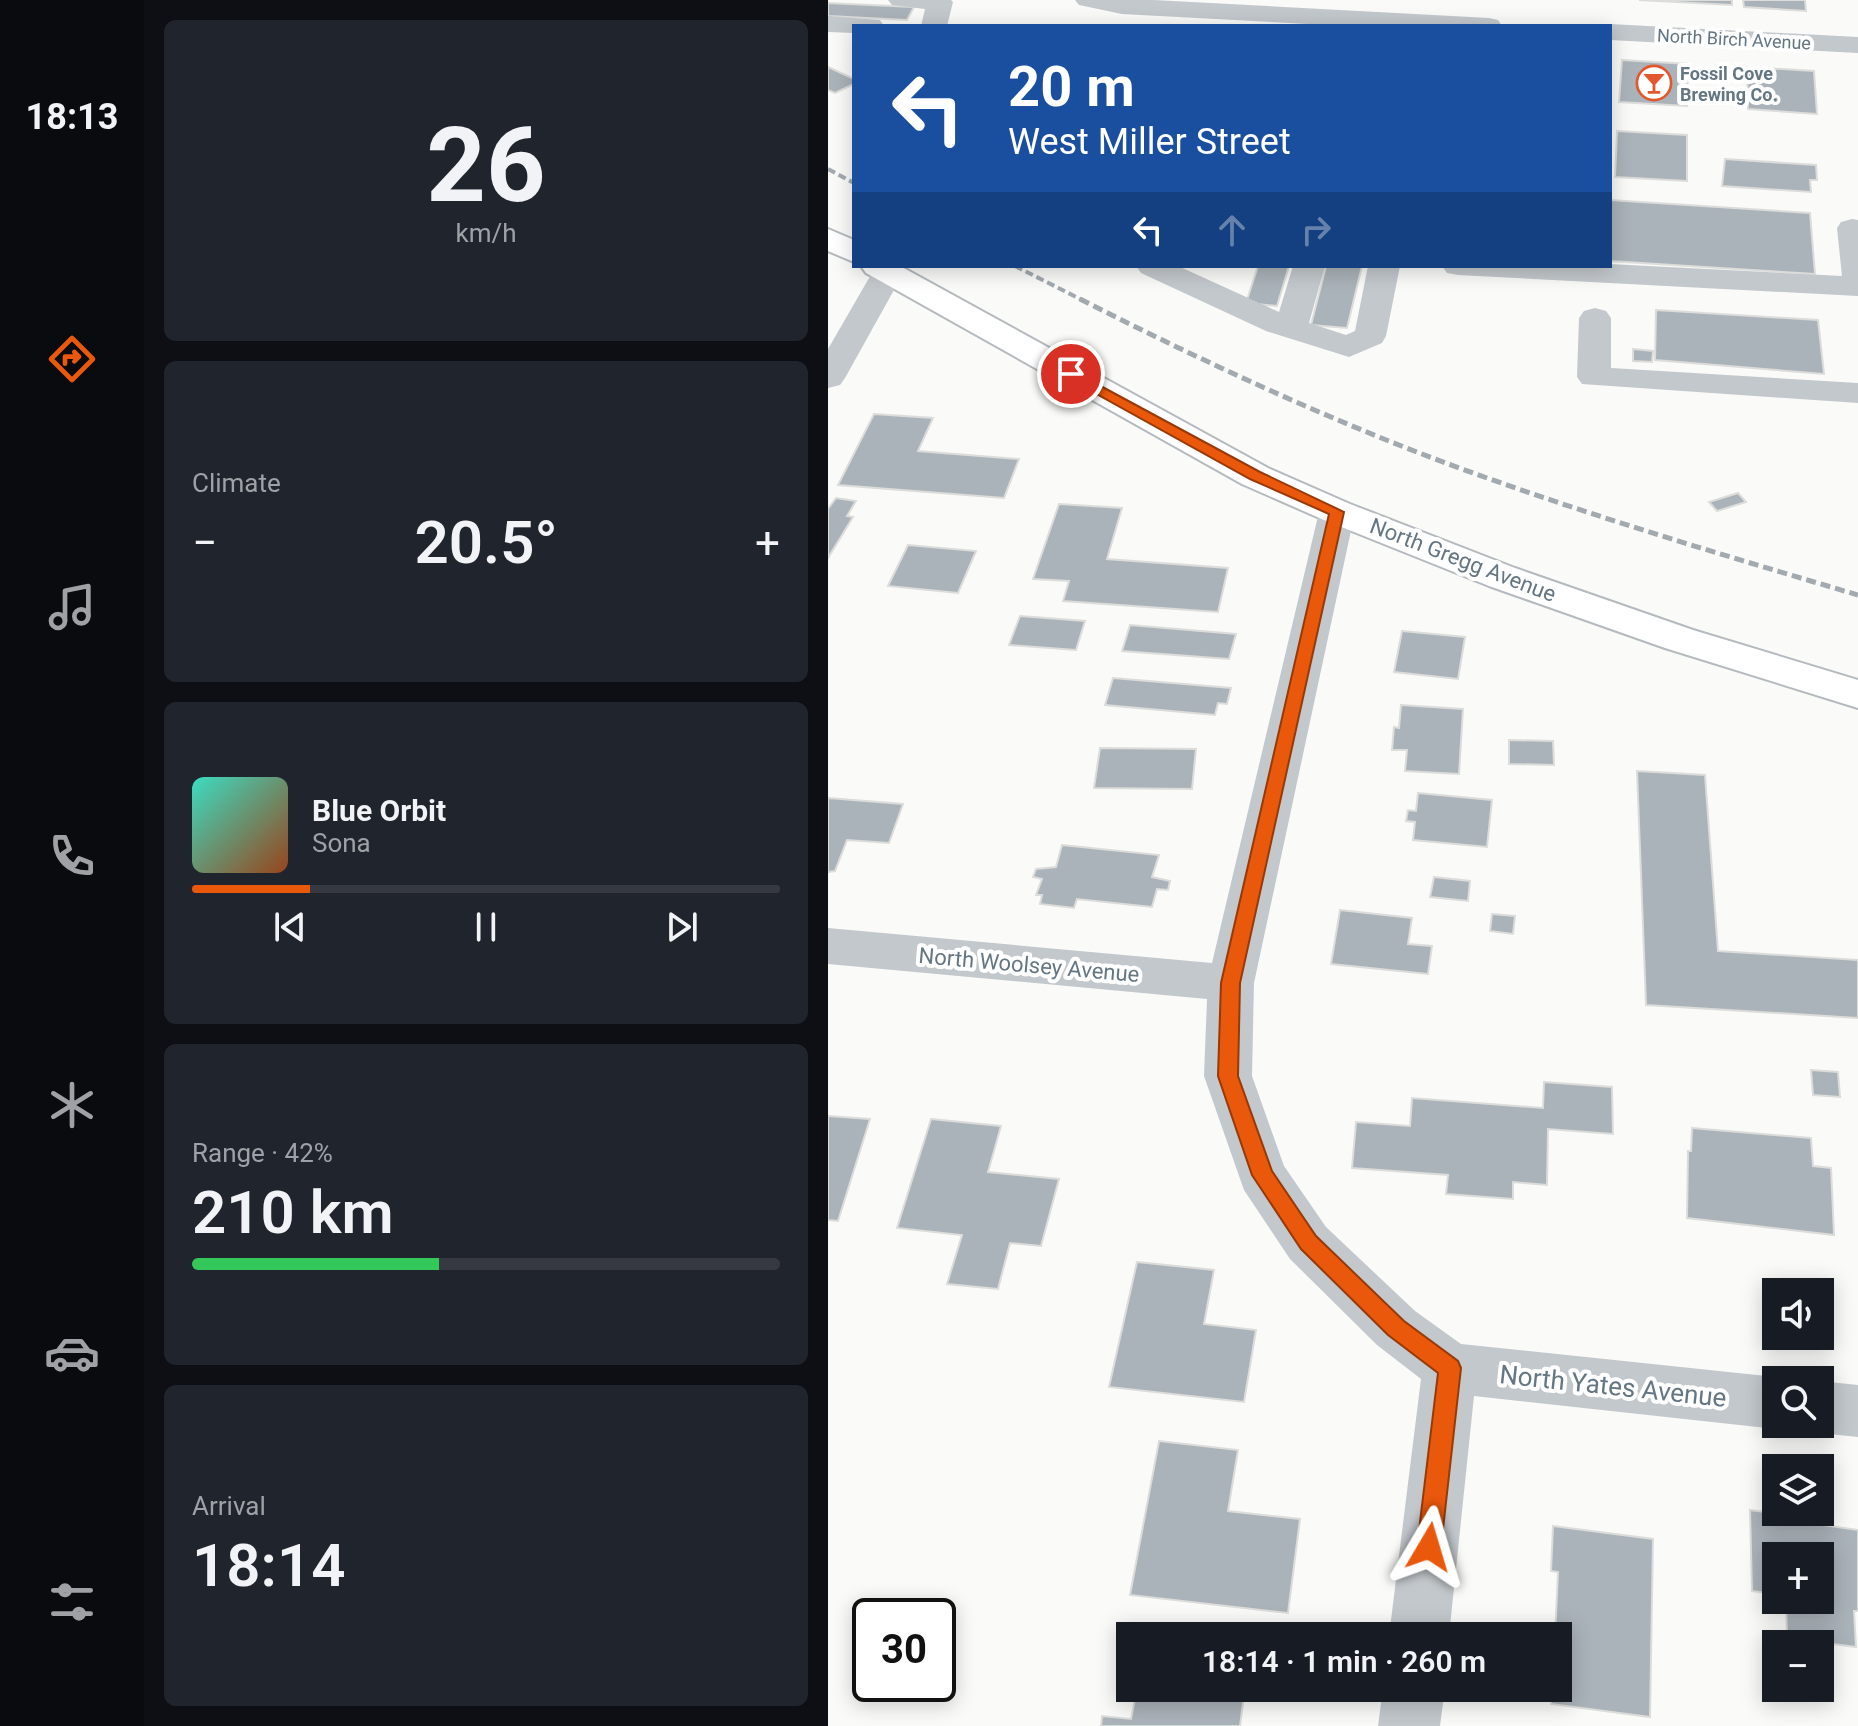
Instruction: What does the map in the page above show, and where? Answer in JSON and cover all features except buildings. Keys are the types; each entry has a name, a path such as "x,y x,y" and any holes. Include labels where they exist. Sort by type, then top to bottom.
{"main road":[{"path":"828,238 852,252"},
{"name":"North Gregg Avenue","path":"882,269 1255,476 1337,512 1502,577 1679,639 1858,694"}],"street":[{"path":"901,0 940,2 934,24"},
{"path":"1088,0 1188,18 1414,24"},
{"path":"828,24 852,25"},
{"name":"North Birch Avenue","path":"1612,32 1858,45"},
{"path":"1858,229 1852,228 1858,278"},
{"path":"1156,268 1291,328 1349,347 1370,336 1384,268"},
{"path":"1291,328 1308,268"},
{"path":"1498,268 1858,286"},
{"path":"828,378 840,332 882,269"},
{"path":"1210,292 1239,275"},
{"path":"1595,318 1594,377 1858,393"},
{"path":"1337,512 1231,983 1228,1076 1262,1175 1308,1243 1396,1328 1450,1368 1421,1622"},
{"name":"North Woolsey Avenue","path":"828,946 1231,983"},
{"name":"North Yates Avenue","path":"1450,1368 1762,1401"},
{"path":"1834,1408 1858,1411"},
{"path":"1409,1726 1412,1702"}],"railway":[{"path":"828,169 852,182"},
{"path":"1019,268 1082,300"},
{"path":"1082,300 1256,384 1435,459 1592,514 1858,595"}],"place":[{"name":"Fossil Cove Brewing Co.","path":"1654,83"}],"route":[{"path":"1071,374 1255,476 1337,512 1231,983 1228,1076 1262,1175 1308,1243 1396,1328 1450,1368 1429,1547"}]}
